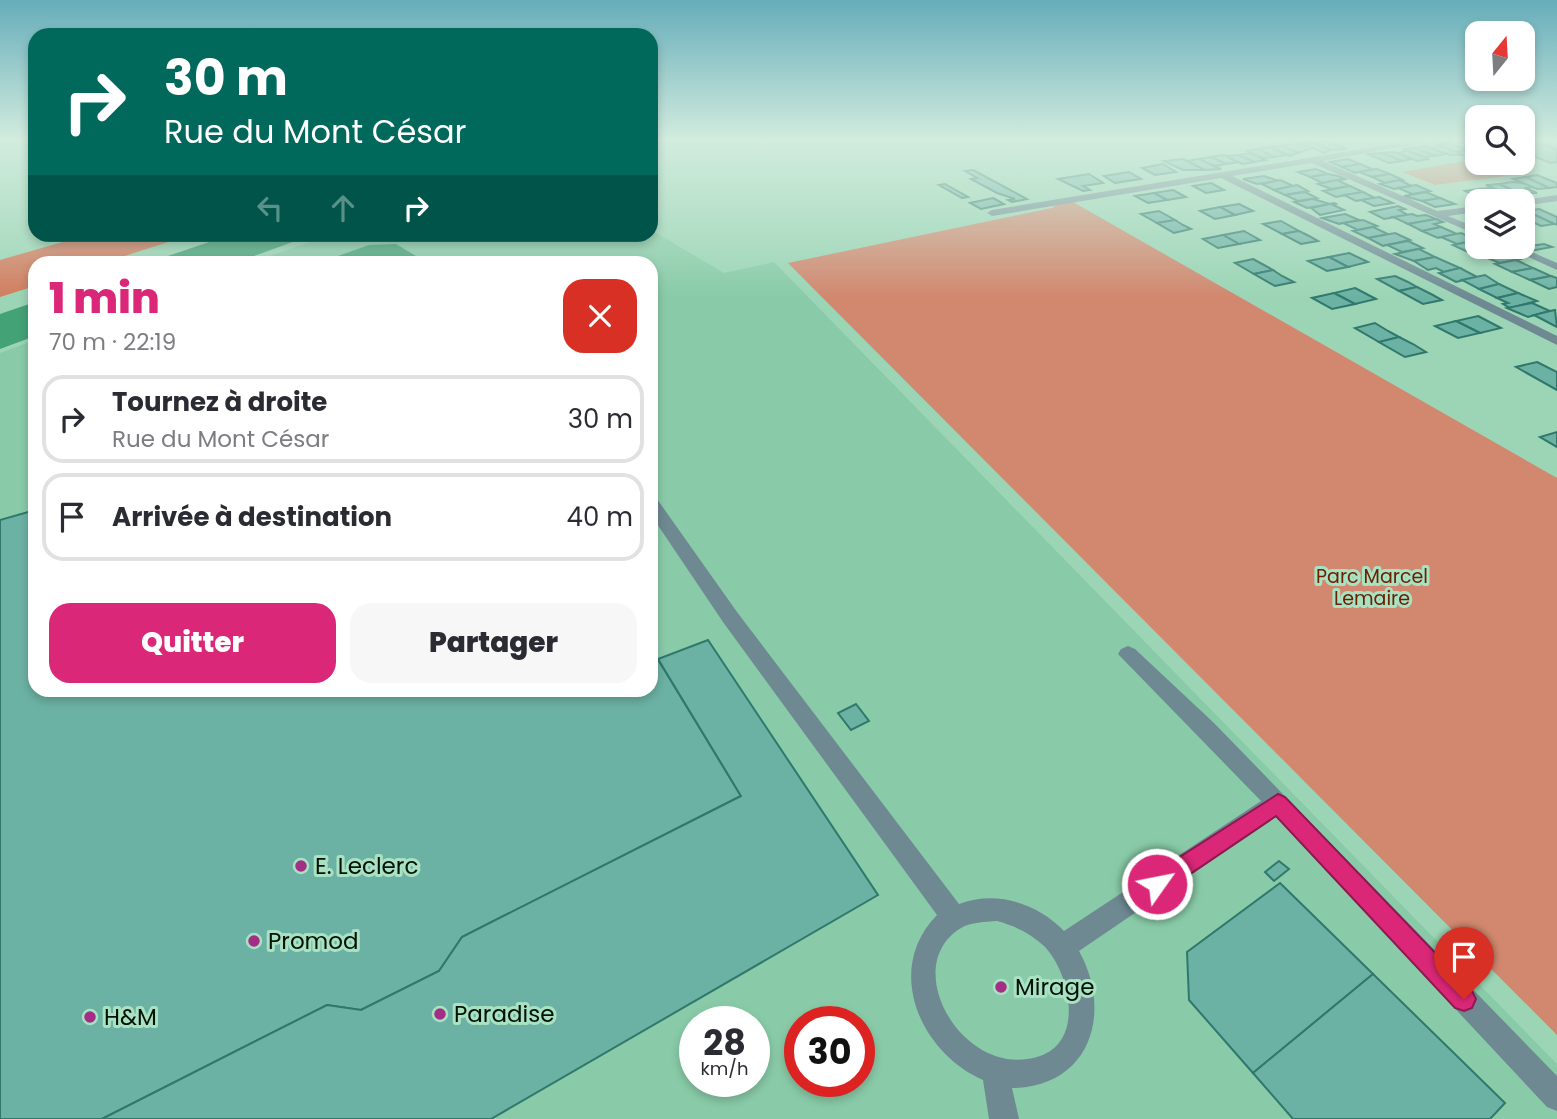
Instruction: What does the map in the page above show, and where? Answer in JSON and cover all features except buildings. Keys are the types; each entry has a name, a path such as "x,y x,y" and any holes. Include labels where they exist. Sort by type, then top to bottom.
{"street":[{"path":"992,213 1113,192"},
{"path":"1257,192 1557,341"},
{"path":"1387,192 1465,227"},
{"path":"1535,201 1557,198"},
{"path":"1437,214 1465,210"},
{"path":"1535,257 1557,267"},
{"path":"658,513 730,617 954,918"},
{"path":"1128,654 1207,729 1557,1097"},
{"path":"1062,947 1278,803"},
{"path":"997,909 1021,915 1043,928 1062,947 1077,972 1083,999 1081,1027 1069,1050 1050,1068 1024,1074 995,1071 973,1062 954,1046 939,1028 927,1003 923,977 927,953 937,932 954,918 974,910 997,909"},
{"path":"995,1071 1004,1119"}],"shaded area":[{"path":"658,234 724,273 774,262 1557,1064 1557,1119 0,1119 0,353 28,343 28,697 658,697 658,256 270,256 311,242 658,242"},
{"path":"63,242 168,242 125,256 28,256 28,288 0,297 0,260"},
{"path":"209,242 293,242 254,256 168,256"},
{"path":"396,244 416,256 338,256 369,245"},
{"path":"28,304 28,339 0,349 0,314"}],"green space":[{"name":"Parc Marcel Lemaire","path":"1066,198 1557,478 1557,1035 788,263 1052,208"}],"place":[{"name":"E. Leclerc","path":"301,866"},
{"name":"Promod","path":"254,941"},
{"name":"Mirage","path":"1001,987"},
{"name":"Paradise","path":"440,1014"},
{"name":"H&M","path":"90,1017"}],"route":[{"path":"1157,884 1278,803 1464,999"}]}
